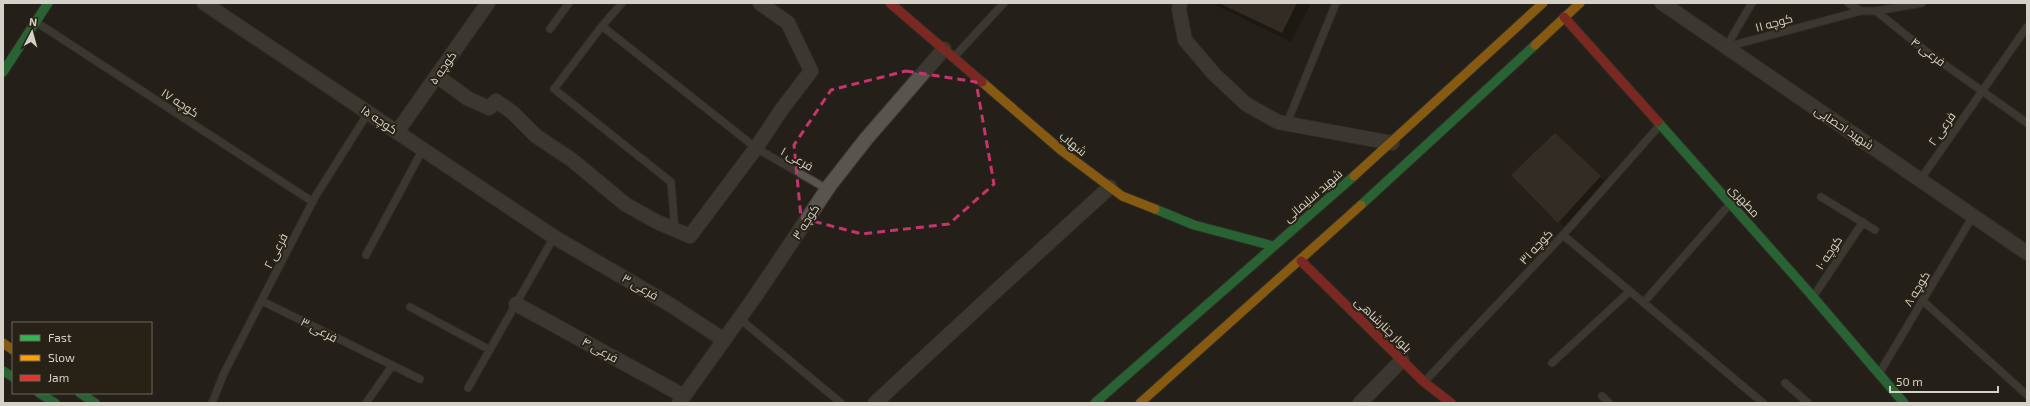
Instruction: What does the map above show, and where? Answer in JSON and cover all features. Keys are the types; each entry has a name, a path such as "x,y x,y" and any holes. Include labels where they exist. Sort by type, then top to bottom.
{"street":[{"path":"3,72 48,3"},
{"name":"کوچه ۱۵","path":"204,3 554,237"},
{"name":"کوچه ۵","path":"397,132 488,3"},
{"path":"437,76 467,98 489,108 496,101 512,112 536,136 572,160 625,204 657,222 690,236 811,71 788,23 760,3"},
{"name":"شهاب","path":"890,3 1062,151 1122,196 1194,225 1273,246"},
{"path":"1180,3 1184,40 1214,74 1246,104 1278,122 1392,143 1409,161"},
{"name":"شهید سلیمانی","path":"1095,403 1392,143 1543,3"},
{"path":"1140,403 1301,261 1580,3"},
{"name":"شهید احصایی","path":"1662,3 2027,253"},
{"name":"مطهری","path":"1564,17 1813,297 1880,374 1899,401"},
{"name":"کوچه ۳","path":"682,400 740,319 827,189 866,139 949,53"},
{"path":"875,403 1110,187"},
{"name":"فرعی ۳","path":"554,237 669,304 724,340"},
{"name":"بلوار چنارشاهی","path":"1301,261 1424,382 1451,403"},
{"name":"فرعی ۴","path":"516,304 682,400"},
{"path":"3,343 12,349"},
{"path":"1360,403 1402,360"},
{"path":"3,371 12,376"},
{"path":"42,394 55,403"},
{"path":"82,394 96,403"}],"lane":[{"path":"550,29 569,3"},
{"path":"622,3 602,26 554,89 671,182 675,230"},
{"path":"949,53 1004,3"},
{"path":"1287,124 1336,3"},
{"path":"1726,47 1752,3"},
{"path":"1848,3 1861,11"},
{"name":"کوچه ۱۱","path":"1726,47 1861,11 1876,11 1922,3"},
{"name":"فرعی ۴","path":"1876,11 1927,52 1982,92"},
{"name":"کوچه ۱۷","path":"36,22 313,202"},
{"name":"فرعی ۱","path":"602,26 756,148 827,189"},
{"name":"فرعی ۲","path":"1920,180 2027,27"},
{"path":"1982,92 2027,123"},
{"name":"فرعی ۲","path":"212,403 224,373 313,202 368,113"},
{"name":"کوچه ۳۱","path":"1424,382 1563,235 1660,125"},
{"path":"366,255 423,149"},
{"path":"1821,197 1875,230"},
{"path":"1644,302 1730,204"},
{"name":"کوچه ۸","path":"1880,374 1973,216"},
{"name":"کوچه ۱۰","path":"1813,297 1863,222"},
{"path":"1563,235 1763,403"},
{"path":"468,388 554,237"},
{"path":"1552,363 1630,291"},
{"name":"فرعی ۳","path":"262,301 420,379"},
{"path":"1923,301 2027,395"},
{"path":"410,307 490,350"},
{"path":"740,319 841,403"},
{"path":"366,403 392,366"},
{"path":"1785,383 1808,403"},
{"path":"1602,396 1609,403"}],"highlighted area":[{"path":"906,71 976,82 994,184 949,224 862,234 801,218 794,145 831,90"}],"building":[{"path":"1219,3 1297,3 1282,33"},
{"path":"1555,133 1601,176 1558,223 1511,175"}],"traffic: fast":[{"path":"3,72 48,3"},
{"path":"1361,205 1535,45"},
{"path":"1658,122 1807,290 1904,403"},
{"path":"1095,403 1354,176"},
{"path":"1155,209 1194,225 1273,246"},
{"path":"3,371 12,376"},
{"path":"41,394 55,403"},
{"path":"82,394 95,403"}],"traffic: slow":[{"path":"1354,176 1543,3"},
{"path":"1535,45 1580,3"},
{"path":"982,82 1062,151 1122,196 1155,209"},
{"path":"1140,403 1361,205"},
{"path":"3,343 12,349"}],"traffic: jam":[{"path":"890,3 982,82"},
{"path":"1564,17 1658,122"},
{"path":"1301,261 1424,382 1451,403"}]}
